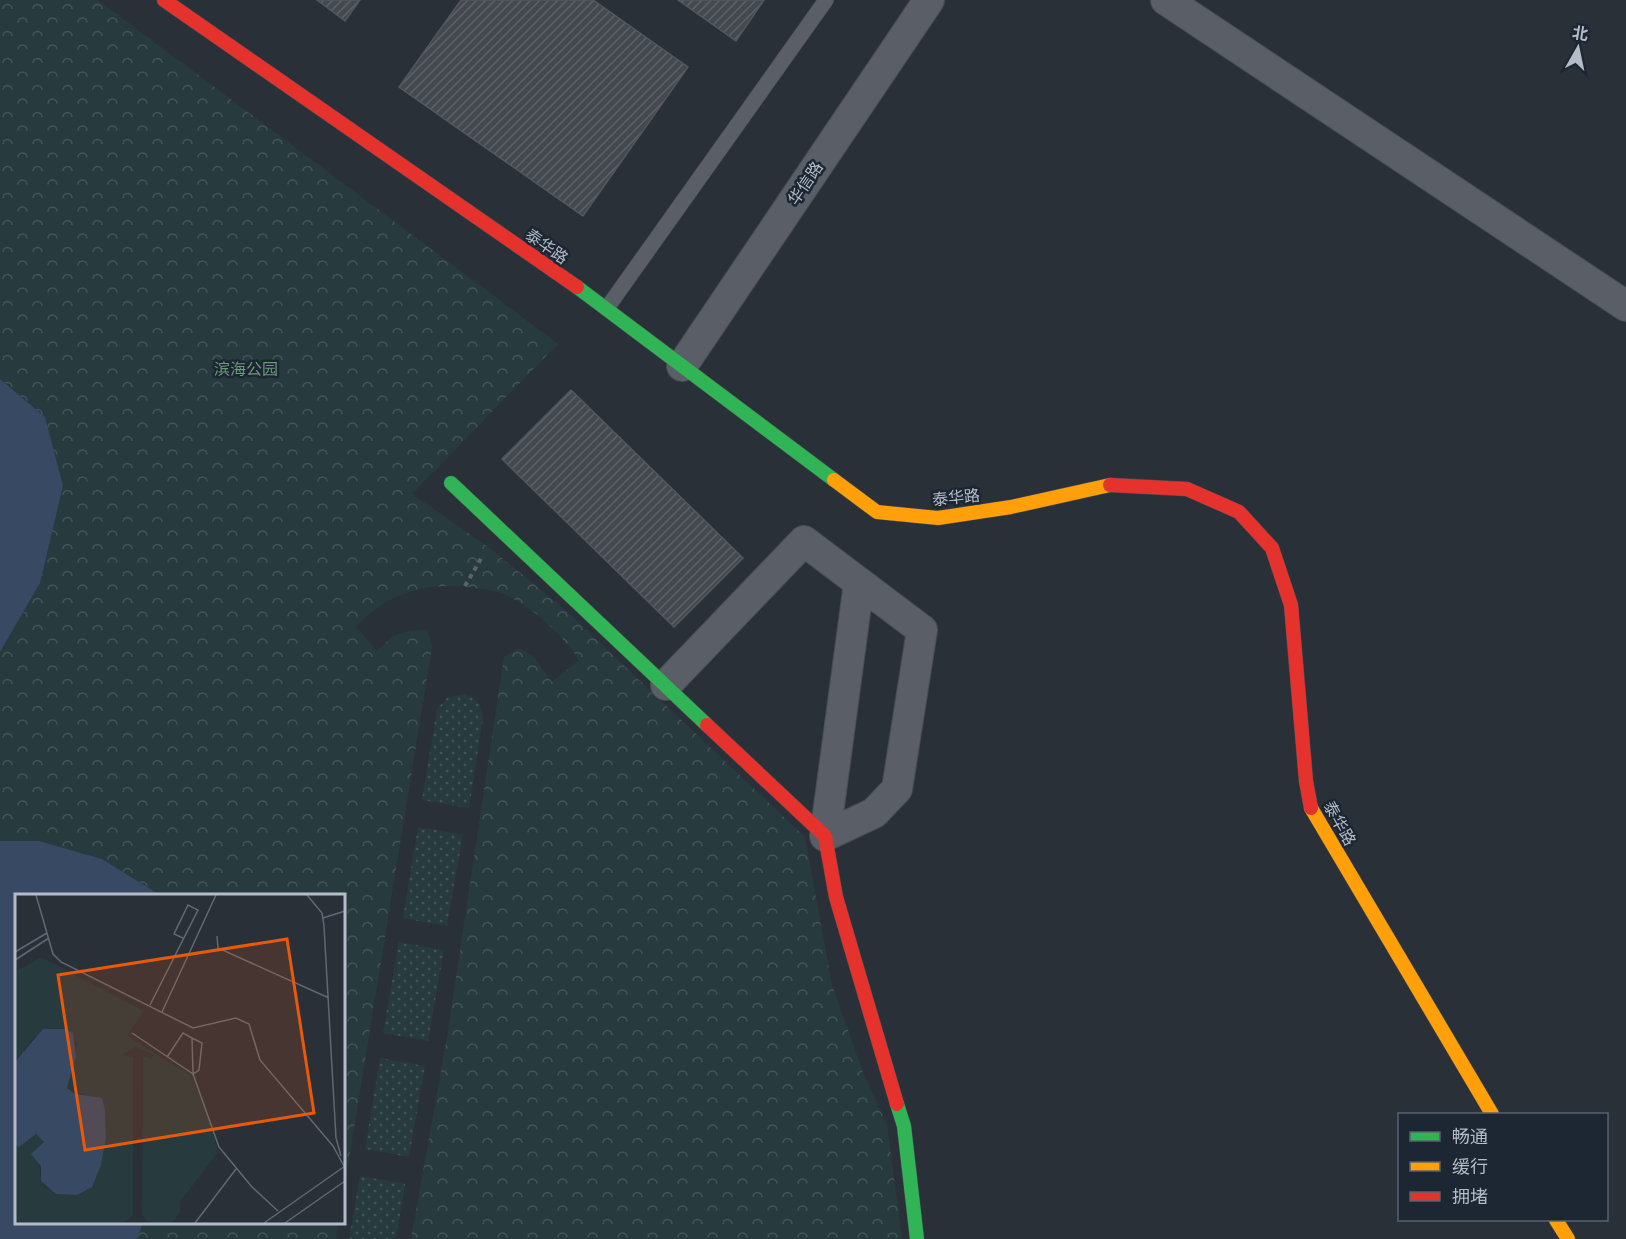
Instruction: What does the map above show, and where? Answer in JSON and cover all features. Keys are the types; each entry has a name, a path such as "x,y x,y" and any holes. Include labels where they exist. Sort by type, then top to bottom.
{"street":[{"name":"泰华路","path":"164,0 607,308 877,512 938,518 1011,507 1102,485 1187,489 1239,512 1272,549 1291,605 1306,781 1311,808 1491,1113"},
{"name":"华信路","path":"682,366 929,0"},
{"path":"1166,0 1626,306"},
{"path":"451,483 825,836"},
{"path":"666,685 804,541 922,630 897,789 874,813 825,836"},
{"path":"859,583 825,836 836,897 904,1126 917,1239"},
{"path":"1557,1221 1568,1239"}],"lane":[{"path":"607,308 826,0"}],"green space":[{"name":"滨海公园","path":"0,0 98,0 558,344 412,494 487,546 562,607 805,837 832,985 862,1070 887,1125 902,1239 411,1239 447,1037 504,657 519,648 533,656 552,682 579,660 564,640 526,606 504,594 463,587 429,587 397,596 369,614 356,627 377,651 400,634 419,630 428,630 432,647 345,1184 345,894 158,894 102,859 39,841 0,841 0,652 40,583 45,417 0,379"},
{"path":"465,694 478,703 483,718 469,808 422,800 437,709 448,697"},
{"path":"418,827 463,835 447,926 403,918"},
{"path":"399,942 444,950 428,1041 383,1033"},
{"path":"380,1058 425,1066 409,1157 365,1149"},
{"path":"360,1176 405,1184 396,1239 349,1239"},
{"path":"142,1224 338,1224 336,1239 137,1239"}],"water":[{"path":"0,379 45,417 63,486 40,583 0,652"},
{"path":"0,841 39,841 102,859 158,894 15,894 15,1224 143,1224 137,1239 0,1239"}],"building":[{"path":"317,0 360,0 345,21"},
{"path":"461,0 593,0 688,67 583,216 399,87"},
{"path":"678,0 764,0 736,41"},
{"path":"571,390 743,558 674,627 502,459"}],"traffic: fast":[{"path":"577,287 834,480"},
{"path":"451,483 707,725"},
{"path":"897,1104 904,1126 917,1239"}],"traffic: slow":[{"path":"834,480 877,512 938,518 1011,507 1110,485"},
{"path":"1311,808 1491,1113"},
{"path":"1557,1221 1568,1239"}],"traffic: jam":[{"path":"164,0 577,287"},
{"path":"1110,485 1187,489 1239,512 1272,548 1291,605 1306,781 1311,808"},
{"path":"707,725 825,836 836,897 897,1104"}]}
